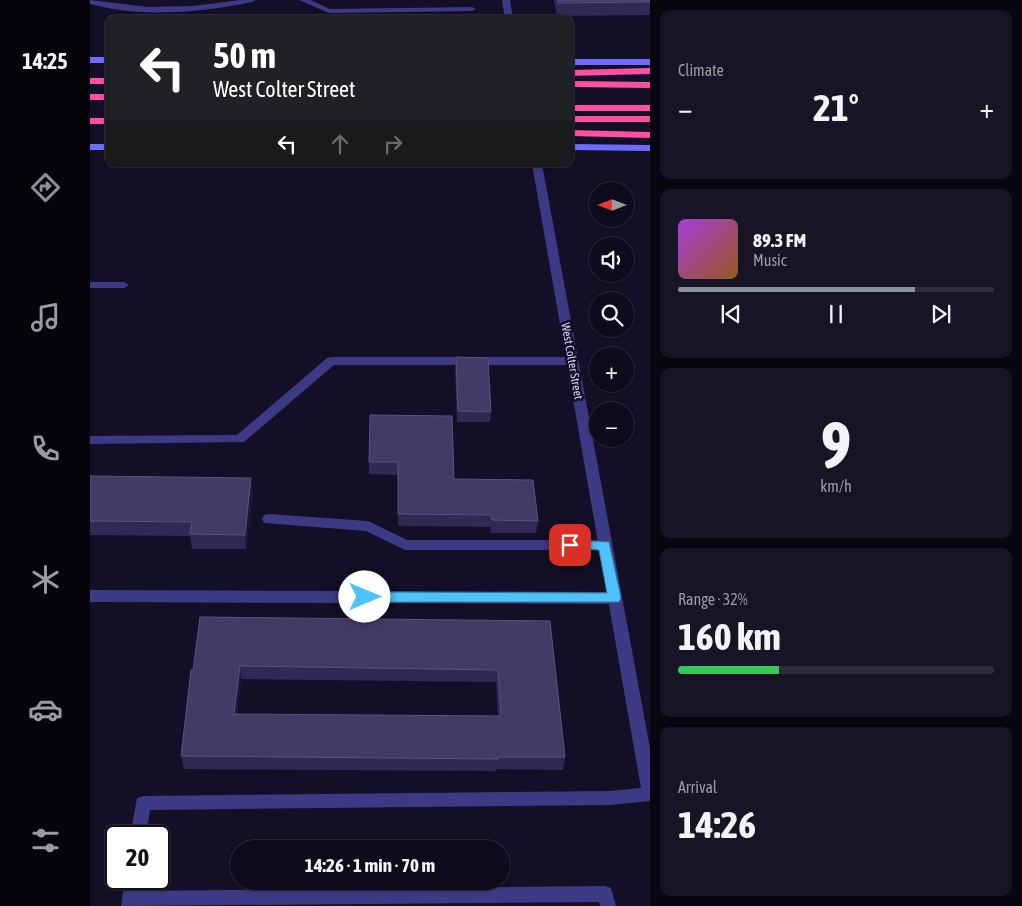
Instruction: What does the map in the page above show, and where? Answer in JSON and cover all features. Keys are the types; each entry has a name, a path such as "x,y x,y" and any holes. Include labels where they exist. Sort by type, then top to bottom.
{"highway":[{"path":"574,73 650,71"},
{"path":"90,81 105,81"},
{"path":"574,84 650,85"},
{"path":"90,96 105,96"},
{"path":"574,98 650,98"},
{"path":"90,106 105,106"},
{"path":"574,108 650,108"},
{"path":"574,119 650,119"},
{"path":"90,121 105,122"},
{"path":"574,133 650,135"}],"main road":[{"path":"90,60 105,60"},
{"path":"574,62 650,62"},
{"path":"90,147 105,147"},
{"path":"574,148 650,148"}],"street":[{"path":"90,0 169,14 252,0"},
{"path":"169,14 172,0"},
{"path":"303,0 329,11 472,9"},
{"path":"506,0 508,15"},
{"name":"West Colter Street","path":"538,167 650,794"},
{"path":"90,285 124,285"},
{"path":"90,440 240,439 331,361 572,361"},
{"path":"269,519 368,526 405,545 605,545"},
{"path":"90,596 614,598"},
{"path":"140,825 143,802 610,798 650,794"},
{"path":"129,902 605,894 608,906"}],"building":[{"path":"558,0 650,0 650,2 558,3"},
{"path":"456,357 488,358 491,412 458,411"},
{"path":"370,415 452,416 454,479 533,480 538,521 492,520 491,515 398,514 398,462 369,462"},
{"path":"90,476 251,478 245,535 190,534 192,522 90,521"},
{"path":"200,617 550,621 565,757 498,757 498,759 181,756 191,670 193,670","holes":["240,666 498,670 501,716 234,714"]}],"route":[{"path":"365,597 614,598 605,545 570,545"}]}
